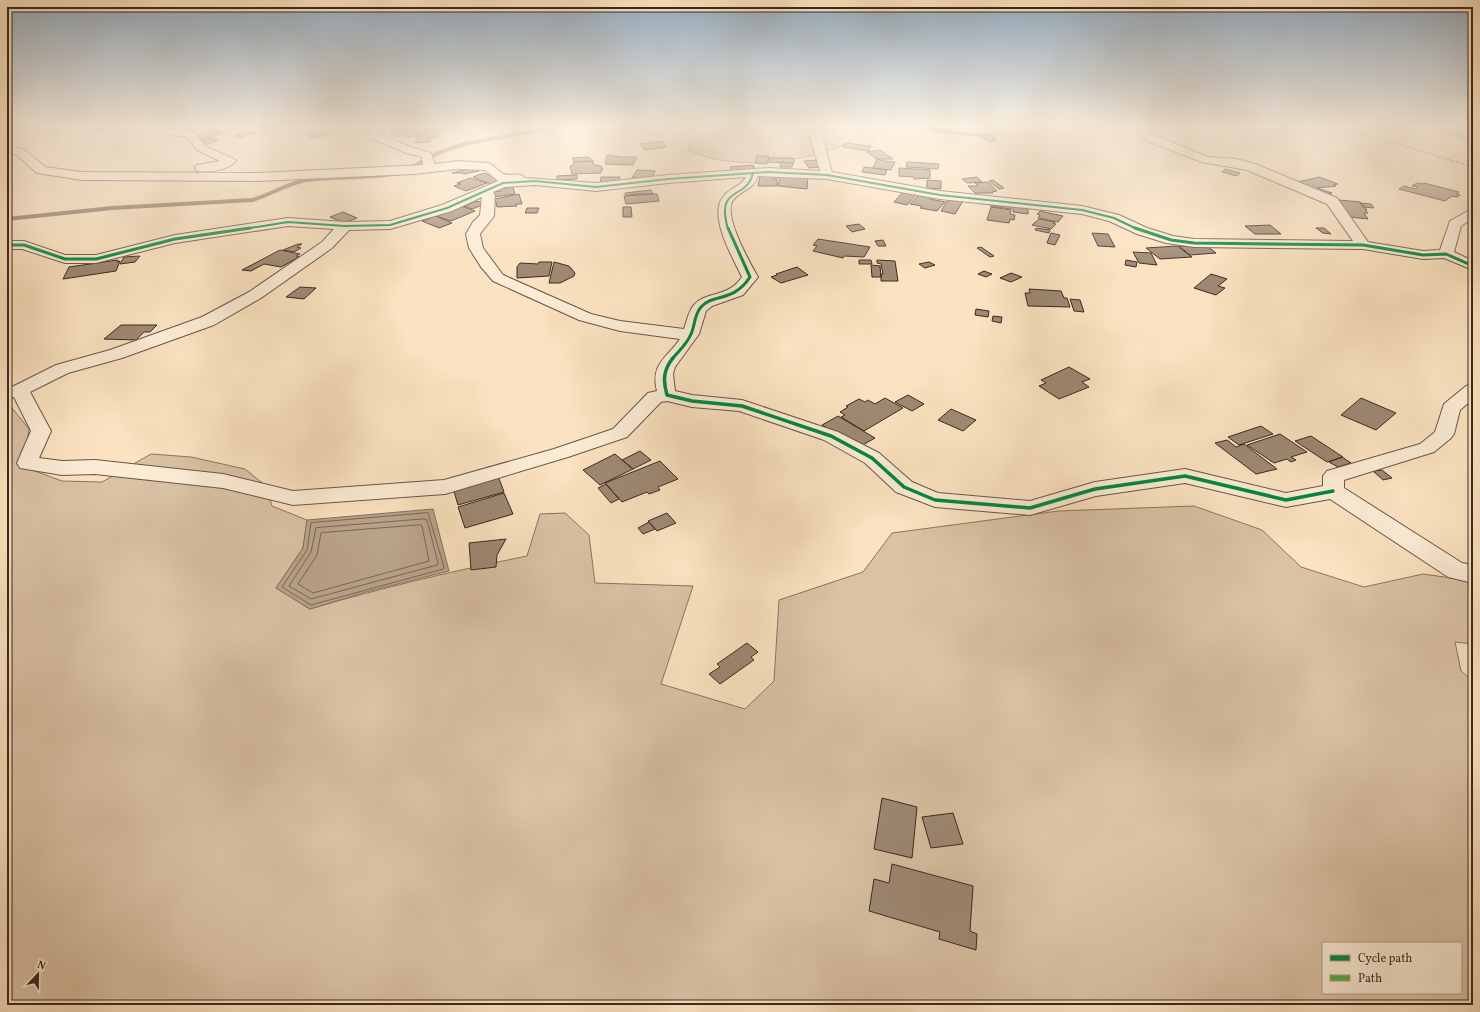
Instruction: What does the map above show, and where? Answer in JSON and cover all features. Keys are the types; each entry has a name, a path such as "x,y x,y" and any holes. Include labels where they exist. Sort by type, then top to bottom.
{"street":[{"path":"56,173 82,176 176,177 258,177 342,173"},
{"path":"176,177 186,173"},
{"path":"495,173 501,178 536,180 535,181"},
{"path":"9,252 22,253 38,250 50,256 65,259 96,259 175,239 288,222 345,226 390,225 414,219 503,184 535,181 596,187 668,179 751,173"},
{"path":"667,395 663,384 665,367 690,335 700,309 709,302 730,296 743,287 750,277 729,235 724,206 726,200 747,185 754,173"},
{"path":"793,173 827,175 940,195 1082,210 1114,218 1142,231 1171,240 1194,243 1363,245 1423,255 1446,254 1473,266"},
{"path":"1266,173 1332,201 1337,206 1363,245"},
{"path":"483,193 489,195 487,216 472,234 476,248 486,264 498,278 585,317 620,326 690,335"},
{"path":"1446,254 1455,224 1473,212"},
{"path":"345,226 327,245 255,295 208,321 116,354 62,369 13,392 42,431 27,463 62,468 95,467 223,481 292,498 444,487 561,453 620,433 655,397 667,395 692,401 742,406 831,436 872,458 904,487 935,500 1030,508 1095,489 1185,476 1286,500 1333,491 1456,571 1473,574"},
{"path":"1333,491 1334,476 1427,448 1444,434 1451,408 1473,390"}],"shaded area":[{"path":"7,408 12,408 29,429 24,467 62,481 102,482 151,454 191,457 245,469 266,486 272,506 307,520 303,548 276,588 310,609 417,580 527,556 540,514 565,513 589,535 595,583 693,586 661,684 745,709 774,681 779,600 863,572 892,533 1058,511 1194,506 1262,530 1301,567 1364,587 1423,574 1473,581 1473,644 1455,642 1461,671 1473,681 1473,1005 7,1005"}],"water":[{"path":"433,509 449,571 366,592 310,609 276,588 303,548 307,520"}],"building":[{"path":"485,173 500,180 490,184 473,177"},
{"path":"635,173 654,173 651,179 632,178"},
{"path":"871,173 886,173 885,175"},
{"path":"899,173 930,173 930,178 914,179 914,177 899,176"},
{"path":"1227,173 1240,173 1237,176"},
{"path":"777,174 808,176 807,189 778,186 780,178 777,178"},
{"path":"577,175 577,179 557,180 557,176"},
{"path":"760,175 775,176 774,179 777,179 777,186 758,186"},
{"path":"601,177 620,177 619,183 600,184"},
{"path":"977,177 982,182 967,183 962,179"},
{"path":"1319,177 1338,184 1333,185 1336,186 1317,188 1332,193 1323,195 1294,183"},
{"path":"470,178 487,183 466,191 454,186 461,184 457,183"},
{"path":"927,180 941,181 941,189 927,188"},
{"path":"993,180 1004,188 999,189 989,181"},
{"path":"988,182 997,191 992,192 993,193 975,193 968,186 978,186 975,183"},
{"path":"1417,183 1424,183 1459,192 1456,194 1460,195 1457,197 1452,196 1445,201 1399,189 1404,186 1415,189 1418,187 1412,186"},
{"path":"513,187 515,194 493,197 492,192"},
{"path":"651,190 653,194 626,196 625,193"},
{"path":"903,192 917,194 907,205 894,202"},
{"path":"519,194 522,204 516,204 517,206 497,207 495,199"},
{"path":"635,194 657,194 659,201 626,204 624,196"},
{"path":"919,195 932,197 930,199 945,202 937,211 920,208 922,206 910,204"},
{"path":"1339,200 1360,202 1367,210 1365,210 1368,213 1364,213 1368,219 1350,217"},
{"path":"477,201 485,204 472,209 464,206"},
{"path":"947,201 963,201 955,214 941,211"},
{"path":"992,203 1012,206 1011,209 990,206"},
{"path":"1360,203 1371,204 1374,208 1363,207"},
{"path":"461,206 475,211 451,221 436,216"},
{"path":"1013,206 1028,208 1028,214 1013,212"},
{"path":"623,207 631,207 632,217 623,217"},
{"path":"991,207 1011,210 1010,214 1015,215 1014,220 1010,219 1009,223 987,220"},
{"path":"527,208 539,208 537,213 525,213"},
{"path":"1040,211 1063,216 1058,222 1038,218 1040,215 1037,214"},
{"path":"343,212 357,218 344,223 330,217"},
{"path":"436,216 452,223 439,228 422,221"},
{"path":"1039,219 1055,222 1053,223 1056,224 1051,229 1032,225"},
{"path":"859,224 865,229 852,232 846,226"},
{"path":"1270,225 1281,234 1255,234 1245,226"},
{"path":"1036,228 1050,230 1049,233 1035,230"},
{"path":"1316,228 1324,228 1331,234 1323,233"},
{"path":"1051,233 1060,235 1055,245 1047,243"},
{"path":"1092,233 1108,234 1115,247 1098,246"},
{"path":"818,239 870,247 864,257 844,256 843,258 813,251 817,246 813,245"},
{"path":"883,240 886,246 878,246 875,241"},
{"path":"298,244 302,244 297,247 301,248 294,252 283,250"},
{"path":"1177,246 1192,257 1160,259 1146,248"},
{"path":"1179,246 1207,246 1216,253 1190,255"},
{"path":"981,247 994,256 990,257 977,248"},
{"path":"280,250 300,254 296,256 299,257 281,267 264,264 251,271 242,270"},
{"path":"1133,252 1151,253 1157,265 1139,263"},
{"path":"140,256 135,262 120,264 124,257"},
{"path":"118,260 117,262 120,261 116,271 63,279 69,267"},
{"path":"859,260 871,260 872,264 859,264"},
{"path":"877,260 895,261 898,281 881,281 881,274 883,274 881,264 877,263"},
{"path":"1126,260 1137,262 1136,267 1125,265"},
{"path":"539,262 552,262 549,276 517,278 517,267 520,263 538,264"},
{"path":"554,262 569,266 575,273 574,276 560,283 549,283"},
{"path":"929,262 935,265 925,268 919,264"},
{"path":"871,265 880,266 881,277 872,277"},
{"path":"797,267 808,275 781,283 771,277 777,275 776,274"},
{"path":"984,271 992,274 986,277 978,274"},
{"path":"1011,273 1022,277 1011,282 1000,278"},
{"path":"1211,274 1227,279 1218,286 1225,288 1216,295 1194,288"},
{"path":"300,287 316,288 304,299 286,297"},
{"path":"1029,289 1061,291 1064,298 1067,298 1070,307 1028,306 1025,293 1030,293"},
{"path":"1070,299 1080,300 1084,312 1074,311"},
{"path":"976,309 989,311 988,317 975,315"},
{"path":"993,316 1002,317 1001,323 992,321"},
{"path":"121,325 157,325 150,332 144,332 136,340 104,339"},
{"path":"1069,367 1090,379 1082,382 1089,387 1059,399 1039,386 1046,383 1041,380"},
{"path":"908,395 924,404 912,411 895,402"},
{"path":"885,398 903,408 864,431 841,417 845,415 840,412 848,407 846,406 859,399 865,402 868,400 875,404"},
{"path":"1361,398 1396,413 1376,430 1341,415"},
{"path":"951,409 976,420 963,431 938,420"},
{"path":"838,416 875,438 859,447 822,425"},
{"path":"1261,426 1273,434 1239,445 1228,437"},
{"path":"1280,434 1307,452 1291,457 1296,460 1291,462 1287,459 1274,463 1247,445"},
{"path":"1311,436 1343,457 1327,462 1295,441"},
{"path":"1227,440 1236,447 1244,444 1277,469 1256,474 1215,443"},
{"path":"640,451 651,460 633,469 622,460"},
{"path":"615,454 633,469 600,485 583,470"},
{"path":"1342,457 1351,463 1338,467 1329,462"},
{"path":"660,461 678,479 658,487 660,490 649,494 647,492 622,502 605,483"},
{"path":"1382,470 1392,478 1383,480 1373,471"},
{"path":"498,476 504,492 458,505 453,488"},
{"path":"606,484 619,499 611,503 598,488"},
{"path":"504,493 513,514 465,528 458,507"},
{"path":"667,513 676,523 657,531 648,521"},
{"path":"649,522 655,529 643,534 638,528"},
{"path":"506,539 497,555 496,567 471,570 469,543"},
{"path":"747,643 758,652 751,657 754,660 720,684 709,674 720,667 717,664"},
{"path":"882,798 917,807 912,858 874,849"},
{"path":"953,813 963,844 931,848 922,817"},
{"path":"892,864 973,886 970,931 977,934 976,950 939,939 940,932 869,911 874,879 889,883"}],"waterway":[{"path":"7,219 112,208 252,200 307,180 398,173"}],"cycle path":[{"path":"7,245 24,245 65,259 96,259 175,239 288,222 345,226 390,225 447,208 503,183 535,181 596,187 668,179 751,173"},
{"path":"753,173 752,178 746,186 729,197 724,208 725,217 732,239 750,277 737,292 727,297 707,303 700,308 691,334 686,343 666,367 664,383 667,395 692,401 742,406 831,436 872,458 904,487 935,500 1030,508 1095,489 1185,476 1286,500 1333,491"},
{"path":"793,173 827,175 940,195 1082,210 1114,218 1142,231 1171,240 1194,243 1363,245 1423,255 1446,254 1473,266"}]}
